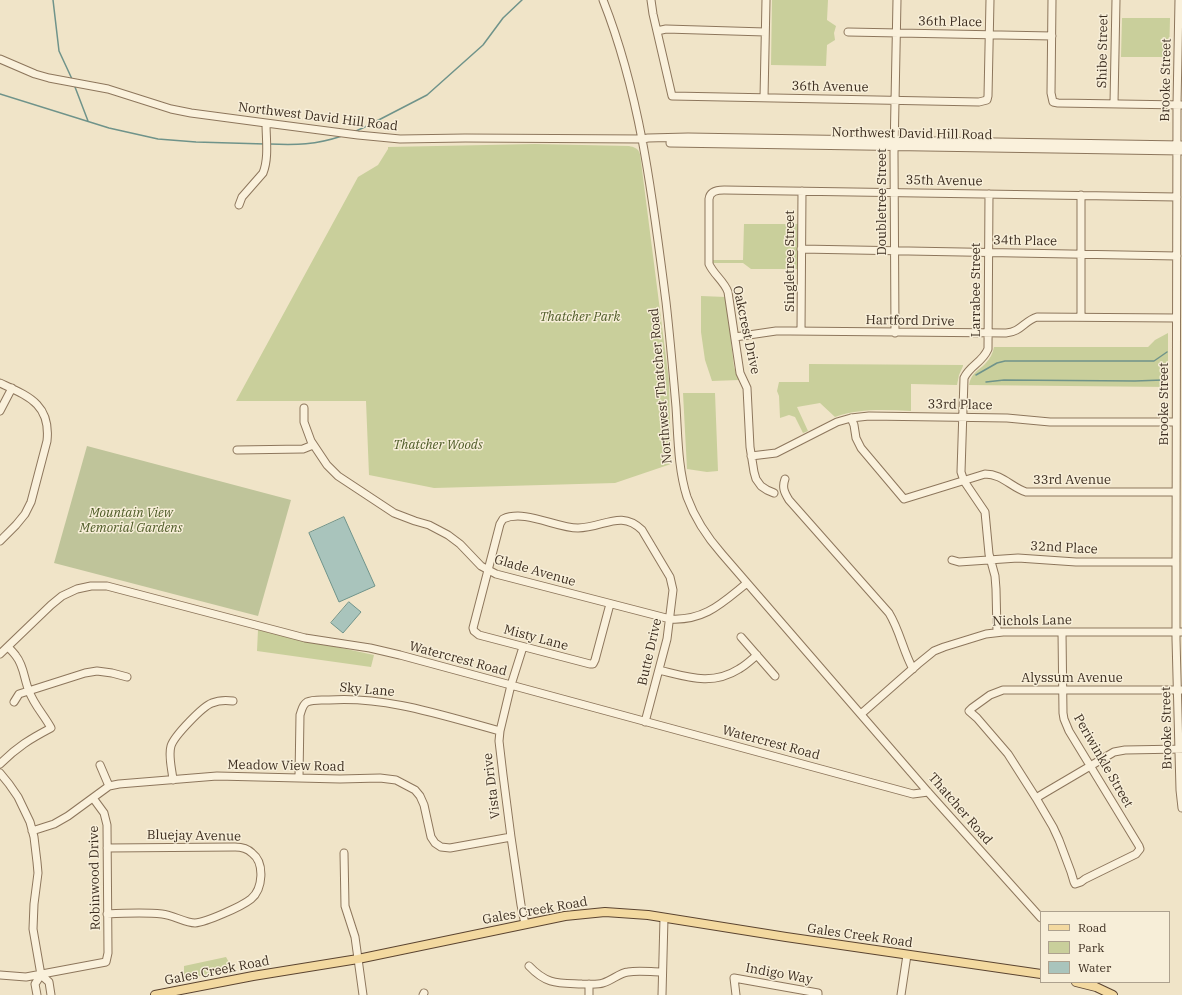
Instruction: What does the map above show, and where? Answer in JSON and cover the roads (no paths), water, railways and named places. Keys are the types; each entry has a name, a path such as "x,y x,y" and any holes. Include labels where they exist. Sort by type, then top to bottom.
{"main road":[{"name":"Gales Creek Road","path":"155,995 253,976 358,959 565,916 605,912 648,915 786,937 1040,974"},
{"path":"1079,983 1113,995"}],"street":[{"name":"Northwest Thatcher Road","path":"603,0 619,45 643,139 665,297 672,360 680,464 684,486 690,504 701,527 714,545 861,714"},
{"path":"651,0 657,31 765,32"},
{"path":"764,98 766,0"},
{"name":"Doubletree Street","path":"895,332 894,143 897,0"},
{"path":"989,34 990,0"},
{"path":"1052,0 1051,93 1053,102 1180,105"},
{"name":"Shibe Street","path":"1114,103 1116,0"},
{"name":"Brooke Street","path":"1179,0 1180,105 1177,197 1176,562 1179,632 1181,750 1180,790 1182,808"},
{"name":"36th Avenue","path":"657,31 672,96 979,102 987,100 988,96 989,34"},
{"name":"36th Place","path":"848,32 1052,36"},
{"name":"Northwest David Hill Road","path":"0,59 35,74 49,78 108,88 171,109 266,124 400,139 643,139 688,137 894,143 1179,148"},
{"path":"239,205 242,197 263,173 265,168 266,124"},
{"name":"35th Avenue","path":"712,192 720,190 1177,197"},
{"name":"Singletree Street","path":"801,331 802,191"},
{"name":"Oakcrest Drive","path":"712,192 709,195 708,201 709,264 727,290 740,373 747,388 751,456 756,479 761,486 774,493"},
{"name":"Larrabee Street","path":"989,194 988,349 981,360 972,366 964,378 961,472 964,481 985,512 990,559 995,576 997,632"},
{"path":"1081,195 1081,317"},
{"name":"34th Place","path":"801,249 1177,256"},
{"name":"Hartford Drive","path":"735,338 776,331 1006,333 1015,331 1029,320 1037,317 1176,318"},
{"path":"0,383 30,398 40,407 46,421 48,435 31,502 21,520 0,541"},
{"path":"0,411 12,388"},
{"name":"Glade Avenue","path":"304,408 305,425 308,436 327,465 338,476 394,513 429,525 448,535 460,544 475,561 488,571 670,619 684,619 705,614 714,609 747,583"},
{"name":"33rd Place","path":"751,456 773,454 782,451 833,424 851,418 869,416 1007,418 1050,422 1176,422"},
{"name":"33rd Avenue","path":"851,418 854,425 856,438 861,448 904,500 985,474 990,474 1005,479 1015,487 1026,492 1176,492"},
{"path":"237,450 303,448 313,445"},
{"path":"785,479 783,487 785,495 889,613 895,622 909,662 913,669"},
{"name":"Butte Drive","path":"488,571 500,524 503,519 507,517 534,518 577,528 617,520 630,521 637,525 642,530 670,577 673,590 667,640 645,722"},
{"name":"32nd Place","path":"952,560 959,562 1018,558 1067,562 1176,562"},
{"name":"Misty Lane","path":"488,571 473,624 474,631 479,635 523,647 593,664 610,604"},
{"name":"Watercrest Road","path":"0,654 62,596 77,589 91,586 107,586 305,638 370,648 913,794 928,792"},
{"name":"Nichols Lane","path":"861,714 929,655 939,649 986,634 997,632 1179,632"},
{"name":"Periwinkle Street","path":"1036,798 1059,840 1075,884 1136,854 1140,849 1066,725 1063,713 1062,691 1062,632"},
{"path":"741,637 775,676"},
{"path":"0,764 26,742 51,728 45,716 37,707 29,690 23,668 16,656 8,647"},
{"name":"Vista Drive","path":"523,647 500,731 500,741 502,775 525,924"},
{"path":"659,670 694,679 706,680 729,675 757,656"},
{"path":"14,702 19,694 85,673 97,671 127,677"},
{"name":"Alyssum Avenue","path":"1036,798 1008,754 977,718 969,711 972,708 990,695 999,691 1180,690"},
{"name":"Sky Lane","path":"299,778 300,715 303,707 308,702 343,699 384,702 410,707 500,731"},
{"path":"172,780 170,754 176,736 207,706 220,700 234,701"},
{"name":"Thatcher Road","path":"861,714 928,792 1040,917"},
{"path":"1036,798 1119,750 1181,750"},
{"path":"100,765 109,786"},
{"path":"0,773 18,797 27,816 35,843 38,862 33,925 41,975 49,982 51,995"},
{"name":"Meadow View Road","path":"32,831 54,824 68,816 109,786 119,784 217,776 340,779 380,778 396,780 415,790 420,796 424,805 430,837 434,843 441,847 450,848 511,837"},
{"name":"Robinwood Drive","path":"41,975 106,962 108,953 106,819 104,813 93,798"},
{"name":"Bluejay Avenue","path":"107,848 217,846 242,848 248,850 256,856 259,863 260,877 259,889 251,899 223,914 202,921 189,922 170,914 161,913 107,914"},
{"path":"344,853 345,906 355,937 363,995"},
{"path":"662,995 664,918"},
{"path":"901,995 906,955"},
{"path":"529,966 537,975 552,982 589,984 602,984 610,981 621,973 630,971 662,972"},
{"path":"0,975 26,977 41,975"},
{"path":"37,995 35,984 41,975"},
{"name":"Indigo Way","path":"736,995 734,978 818,993 818,995"},
{"path":"589,984 589,995"}],"water":[{"path":"344,517 375,586 339,602 309,533"},
{"path":"349,602 361,612 343,633 331,623"}],"waterway":[{"path":"53,0 59,51 72,79"},
{"path":"356,131 427,95 483,45 503,18 522,0"},
{"path":"75,87 88,121"},
{"path":"0,94 109,128 158,139 196,142 265,144"},
{"path":"269,144 306,144 342,136"},
{"path":"976,375 997,363 1005,361 1154,361 1167,352"},
{"path":"986,382 1004,380 1163,380"}],"park label":[{"name":"Thatcher Park","path":"580,317"},
{"name":"Thatcher Woods","path":"438,445"},
{"name":"Mountain View Memorial Gardens","path":"131,520"}]}
